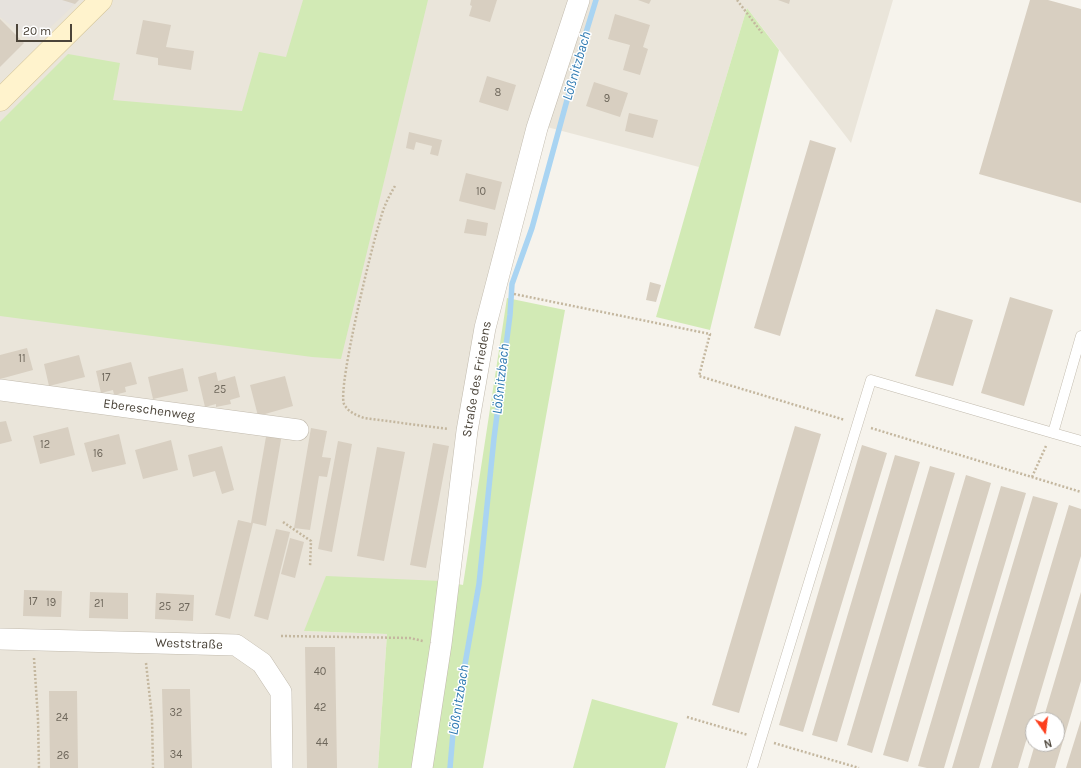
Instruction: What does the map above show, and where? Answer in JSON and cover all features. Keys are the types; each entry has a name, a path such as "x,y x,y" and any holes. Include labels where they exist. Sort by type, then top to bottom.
{"street":[{"path":"0,100 101,0"},
{"name":"Straße des Friedens","path":"422,768 441,644 466,431 485,328 537,128 579,0"},
{"name":"Ebereschenweg","path":"0,390 298,430"},
{"name":"Weststraße","path":"0,639 236,645 262,663 280,692 282,768"}],"lane":[{"path":"1052,433 1081,336"},
{"path":"752,768 871,380 1081,441"}],"path":[{"path":"737,0 762,33"},
{"path":"395,186 384,208 372,248 349,354 343,392 344,404 351,412 364,418 466,431"},
{"path":"518,295 710,334 699,376 1081,492"},
{"path":"1032,477 1052,433"},
{"path":"283,522 311,541 310,567"},
{"path":"281,636 410,638 441,644"},
{"path":"33,640 38,719 39,768"},
{"path":"143,642 152,717 153,768"}],"shaded area":[{"path":"0,0 893,0 851,143 747,8 699,167 528,122 484,293 442,581 304,631 387,634 378,768 0,768"},
{"path":"0,0 79,0 34,43 0,17"}],"green space":[{"path":"303,0 428,0 341,359 312,357 0,316 0,122 68,54 120,63 113,100 242,111 259,52 286,57"},
{"path":"747,8 779,50 710,330 656,317"},
{"path":"507,298 565,310 483,768 378,768 387,634 304,631 326,576 442,581 463,585"},
{"path":"592,699 678,723 665,768 573,768"}],"building":[{"path":"62,0 79,0 75,4"},
{"path":"471,0 497,0 490,22 469,16 472,6 470,5"},
{"path":"638,0 651,0 649,4"},
{"path":"778,0 790,0 789,4"},
{"path":"1030,0 1048,0 1081,9 1081,203 979,174"},
{"path":"615,14 650,25 643,47 648,49 640,75 623,70 630,45 608,39"},
{"path":"0,19 24,43 0,67"},
{"path":"143,20 171,25 166,47 194,51 191,70 158,65 158,58 136,54"},
{"path":"487,76 516,85 508,111 479,102"},
{"path":"594,82 628,93 620,117 586,106"},
{"path":"629,113 658,120 653,138 625,131"},
{"path":"409,132 442,140 438,156 430,154 432,146 416,142 414,150 406,148"},
{"path":"810,140 836,148 780,336 754,328"},
{"path":"466,173 502,182 495,210 459,201"},
{"path":"467,219 488,223 486,236 464,233"},
{"path":"650,282 661,285 656,302 646,300"},
{"path":"1010,297 1053,310 1024,406 981,393"},
{"path":"936,309 973,320 953,386 915,376"},
{"path":"27,348 33,370 0,379 0,355"},
{"path":"79,355 85,377 49,386 44,364"},
{"path":"131,362 137,384 125,387 126,392 114,395 113,390 101,393 96,371"},
{"path":"183,368 188,391 153,399 148,377"},
{"path":"216,372 218,381 235,376 240,397 230,400 231,404 216,407 216,404 205,407 198,377"},
{"path":"285,376 293,406 258,416 250,385"},
{"path":"6,421 12,441 0,444 0,422"},
{"path":"795,426 821,434 739,713 712,705"},
{"path":"68,427 75,455 40,464 33,436"},
{"path":"311,428 327,431 322,457 331,458 327,477 319,476 310,530 294,528"},
{"path":"267,431 282,434 266,526 253,523 230,619 215,615 238,520 251,523"},
{"path":"119,434 126,464 92,472 84,443"},
{"path":"171,440 178,470 143,479 135,450"},
{"path":"338,441 352,444 332,552 318,549"},
{"path":"433,443 449,446 426,568 410,565"},
{"path":"862,445 887,453 803,732 779,725"},
{"path":"222,446 234,490 222,494 215,471 193,477 188,455"},
{"path":"377,447 405,452 384,561 357,556"},
{"path":"895,455 920,462 837,742 812,735"},
{"path":"930,466 955,473 872,753 847,745"},
{"path":"966,475 991,483 908,762 883,755"},
{"path":"1001,486 1026,493 944,768 927,768 918,766"},
{"path":"1033,496 1058,503 979,768 952,768"},
{"path":"1069,505 1081,509 1081,556 1035,712 1025,712 1025,744 1018,768 991,768"},
{"path":"276,529 290,532 268,620 254,616"},
{"path":"290,538 304,542 295,578 281,574"},
{"path":"24,590 62,591 61,617 23,616"},
{"path":"90,592 128,593 128,619 89,618"},
{"path":"1081,592 1081,681 1065,735 1065,712 1045,712"},
{"path":"156,593 194,595 193,621 155,619"},
{"path":"305,647 335,647 337,768 307,768"},
{"path":"162,689 190,689 192,768 164,768"},
{"path":"49,691 77,691 78,768 50,768"},
{"path":"1081,720 1081,768 1066,768"},
{"path":"1033,752 1060,752 1055,768 1028,768"}],"waterway":[{"name":"Lößnitzbach","path":"450,768 453,733 479,584 494,438 510,315 512,284 532,228 596,0"}]}
